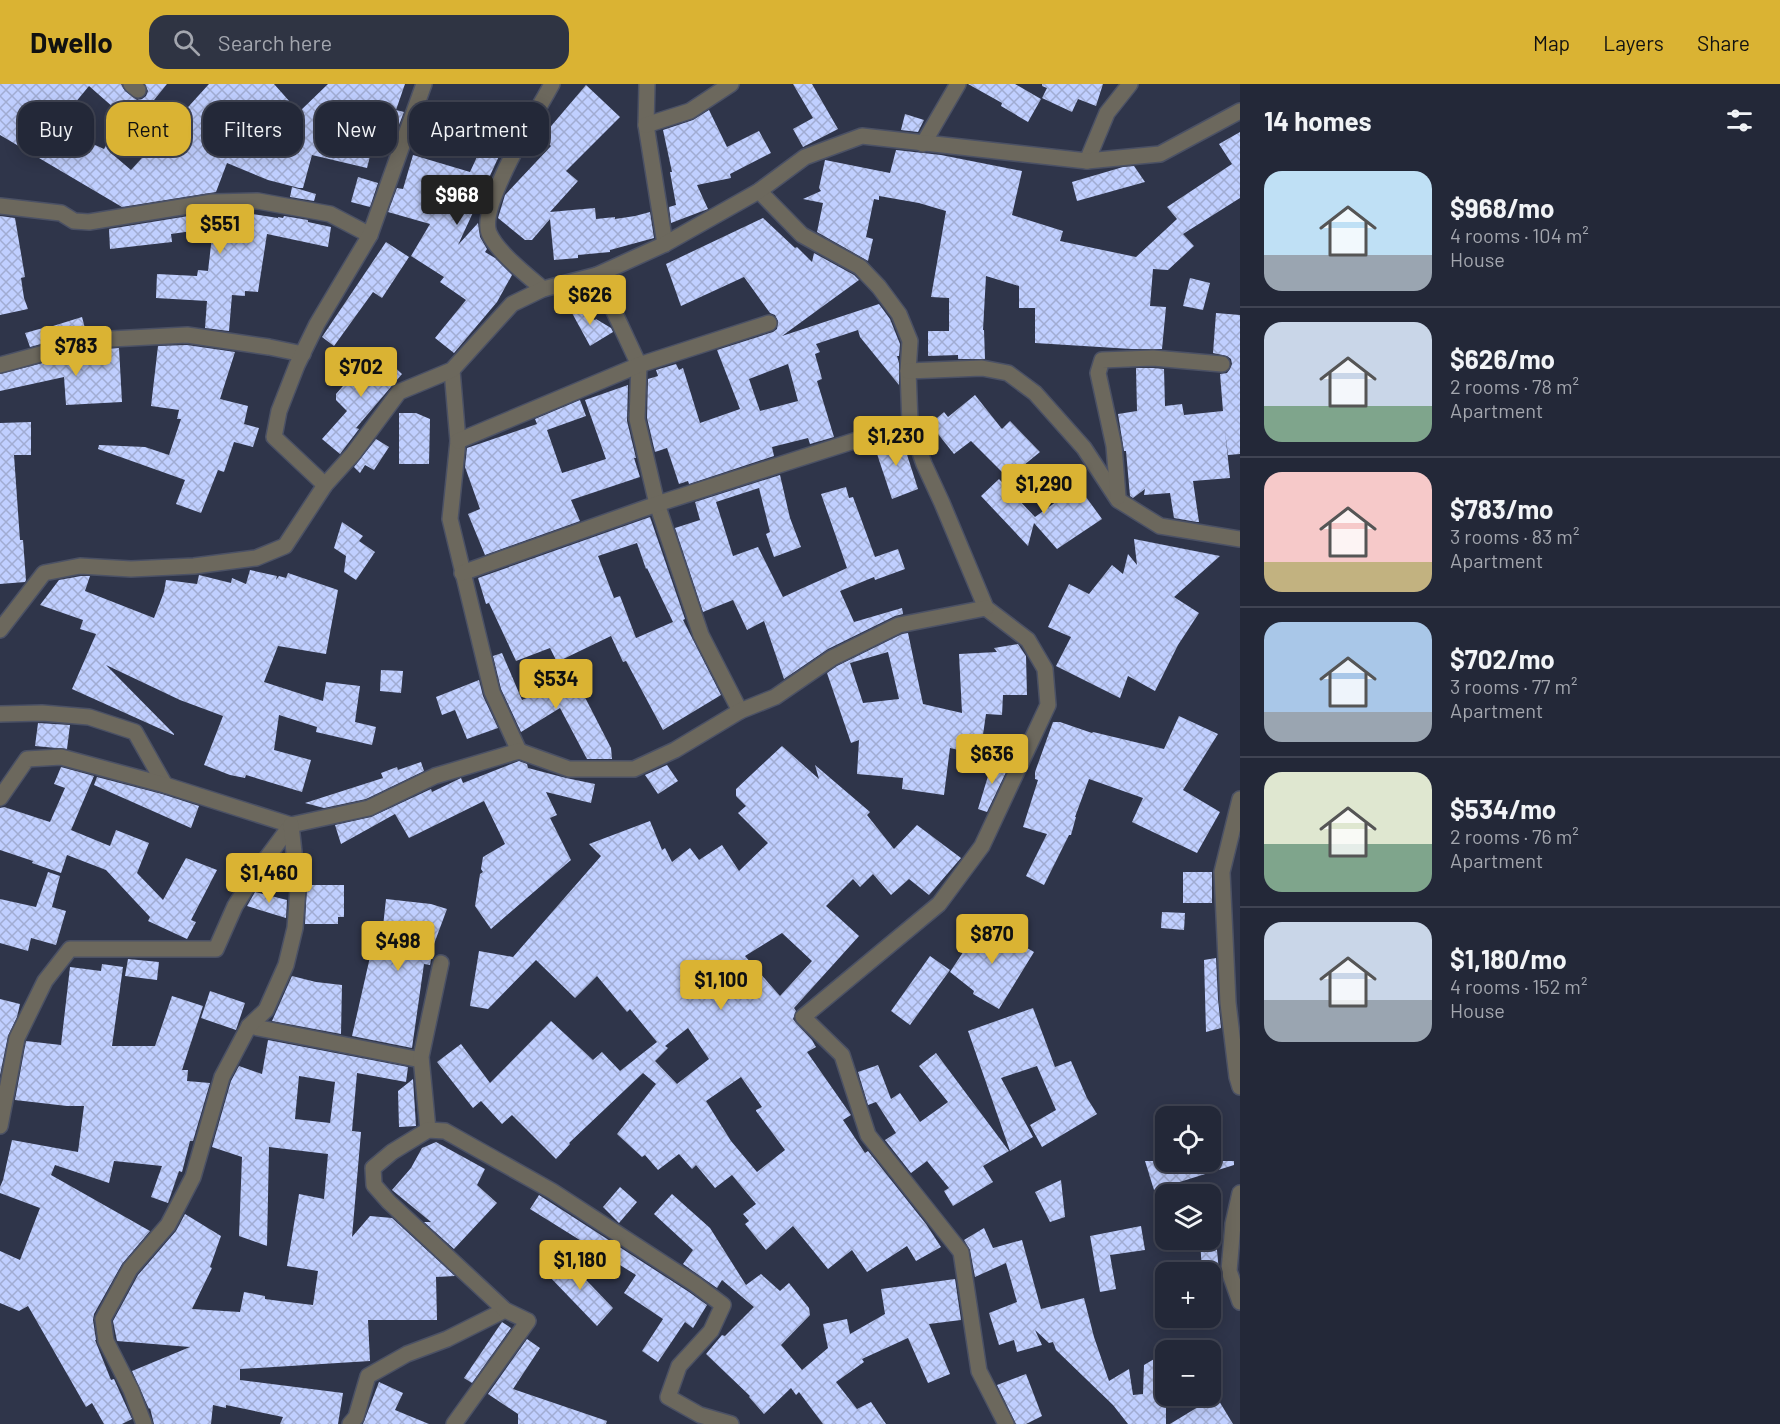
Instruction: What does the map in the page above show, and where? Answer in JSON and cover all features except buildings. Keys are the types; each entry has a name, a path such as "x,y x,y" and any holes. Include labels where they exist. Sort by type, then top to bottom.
{"street":[{"path":"325,485 274,437 279,411 317,324 370,235 424,84"},
{"path":"543,289 507,257 490,236 487,226 501,177 552,84"},
{"path":"647,84 646,125 664,244"},
{"path":"646,125 690,111 731,84"},
{"path":"923,144 958,84"},
{"path":"1087,161 1107,113 1130,84"},
{"path":"0,630 44,573 80,566 131,569 194,566 256,558 285,546 325,485 353,454 399,392 452,370 512,304 543,289 597,275 664,244 759,191 805,157 862,136 1087,161 1160,154 1240,111"},
{"path":"759,191 802,235 860,267 879,287 899,314 910,341 908,371 910,423 924,464 986,608 1028,640 1045,669 1048,705 982,846 939,904 803,1017 842,1055 868,1136 960,1252 979,1371 1006,1424"},
{"path":"0,206 61,213 74,221 89,222 212,202 258,201 330,214 370,235"},
{"path":"597,275 639,365 637,419 657,504 700,635 740,711"},
{"path":"458,441 639,365 769,323"},
{"path":"0,364 92,340 187,335 303,354"},
{"path":"1118,500 1114,446 1098,373 1102,360 1154,358 1222,364"},
{"path":"908,371 982,368 1008,373 1035,393 1084,448 1118,500 1160,526 1240,539"},
{"path":"452,370 458,441 450,519 492,692 519,751"},
{"path":"462,573 657,504 910,423"},
{"path":"0,798 27,759 61,757 165,785 291,825 369,808 435,777 519,751 569,769 634,769 675,750 740,711 775,697 832,658 899,625 986,608"},
{"path":"0,714 89,717 135,732 165,785"},
{"path":"1240,799 1222,872 1228,1003 1240,1087"},
{"path":"144,1424 131,1390 106,1341 103,1319 130,1269 168,1225 193,1177 222,1077 249,1026 266,1010 286,965 295,928 298,889 291,825"},
{"path":"0,1126 17,1038 45,981 70,949 216,949 235,906 257,871 291,825"},
{"path":"428,1130 421,1060 441,963"},
{"path":"249,1026 421,1060"},
{"path":"454,1424 528,1321 505,1310 389,1202 374,1185 373,1168 392,1152 428,1130 445,1131 552,1191 695,1284 723,1305 711,1331 679,1365 668,1397 700,1415 730,1424"},
{"path":"1240,1193 1233,1224 1229,1271 1240,1302"},
{"path":"350,1424 356,1417 368,1376 407,1354 505,1310"}]}
